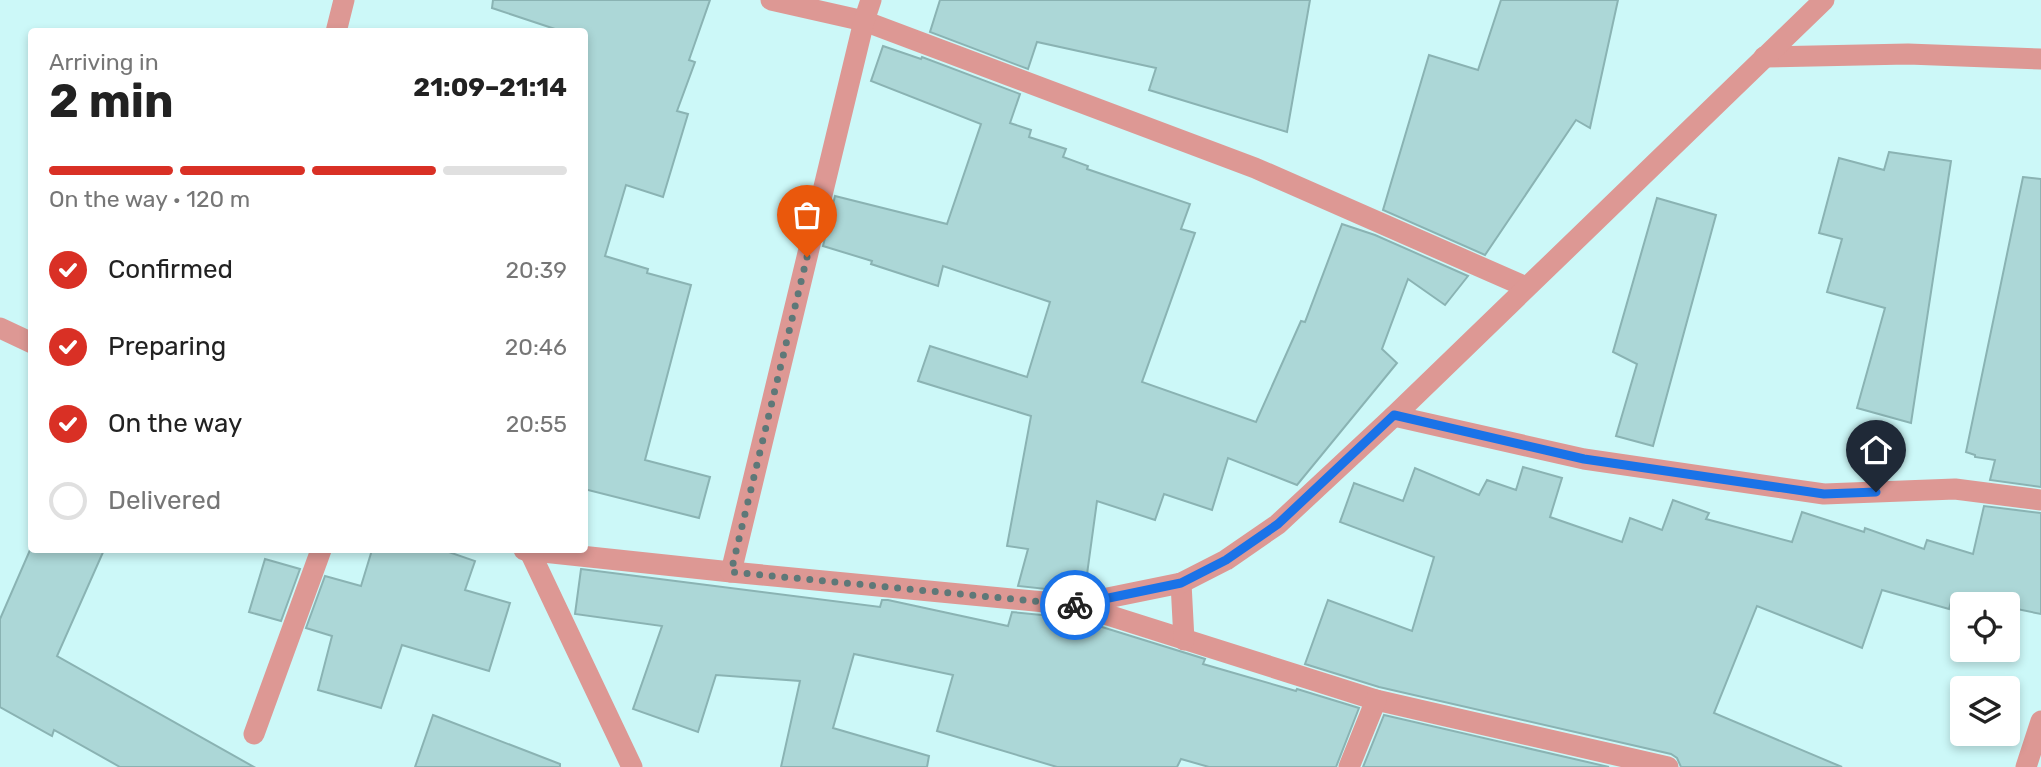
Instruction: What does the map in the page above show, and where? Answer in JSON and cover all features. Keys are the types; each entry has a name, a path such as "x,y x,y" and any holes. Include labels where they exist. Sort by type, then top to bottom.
{"street":[{"path":"337,28 344,0"},
{"path":"771,0 864,21 1255,168 1526,287"},
{"path":"731,572 864,21 872,0"},
{"path":"1076,605 1181,583 1226,560 1278,524 1824,0"},
{"path":"1764,57 1908,54 2041,59"},
{"path":"0,328 28,341"},
{"path":"1394,415 1584,459 1824,494 1955,489 2041,500"},
{"path":"254,734 320,553"},
{"path":"528,553 632,767"},
{"path":"546,553 1076,605 1376,700 1668,767"},
{"path":"1181,583 1184,640"},
{"path":"1349,767 1376,700"},
{"path":"2026,767 2041,721"}],"building":[{"path":"493,0 710,0 689,60 695,62 677,111 688,114 663,197 626,185 605,256 648,269 647,273 691,285 645,460 710,477 699,518 588,490 588,28 552,28 492,8"},
{"path":"940,0 1310,0 1287,132 1149,90 1156,68 1037,42 1028,69 930,32"},
{"path":"1501,0 1618,0 1590,128 1576,120 1485,255 1383,210 1429,55 1478,70"},
{"path":"883,46 921,59 922,57 1020,94 1010,123 1031,130 1029,137 1066,149 1063,157 1088,166 1087,169 1190,204 1181,229 1195,233 1142,382 1256,422 1301,321 1305,322 1342,224 1375,235 1468,276 1445,305 1408,279 1382,349 1397,363 1297,485 1228,458 1212,510 1164,494 1155,520 1097,501 1085,589 1074,592 1018,586 1028,549 1007,546 1031,416 918,381 930,346 1027,377 1050,302 943,266 938,286 823,246 835,196 947,224 981,124 871,81"},
{"path":"1889,152 1951,161 1911,423 1857,408 1885,308 1827,292 1842,239 1819,233 1839,158 1884,170"},
{"path":"2023,177 2041,179 2041,487 1990,480 1995,460 1975,457 1966,452"},
{"path":"1657,198 1716,215 1653,446 1616,436 1637,364 1613,352"},
{"path":"1523,467 1562,478 1550,517 1622,542 1630,518 1662,530 1673,500 1709,513 1706,519 1792,542 1802,512 1864,532 1865,528 1924,549 1927,540 1973,554 1984,506 2041,513 2041,614 2020,610 2020,592 1950,592 1949,609 1882,590 1862,648 1757,606 1714,713 1842,767 1681,767 1677,758 1671,754 1379,687 1305,664 1328,600 1412,631 1434,557 1340,522 1354,483 1403,501 1415,468 1479,495 1487,480 1516,490"},
{"path":"29,553 103,553 57,656 254,767 120,767 54,730 52,736 0,707 0,619"},
{"path":"371,553 452,553 475,561 465,590 510,603 489,671 402,645 381,708 318,690 332,636 306,628 325,576 361,586"},
{"path":"265,559 300,569 281,621 249,612"},
{"path":"581,569 880,607 882,600 888,600 1008,626 1012,612 1073,618 1205,659 1203,664 1359,708 1336,767 1209,767 1181,759 1177,767 1057,767 937,731 953,675 854,654 833,728 929,756 927,767 781,767 800,681 716,675 698,732 633,709 662,626 575,614"},
{"path":"433,715 560,764 560,767 415,767"},
{"path":"1384,715 1609,767 1363,767"}],"way so far":[{"path":"807,257 731,572 1075,605"}],"route":[{"path":"1075,605 1181,583 1226,560 1278,524 1394,415 1584,459 1824,494 1876,492"}]}
